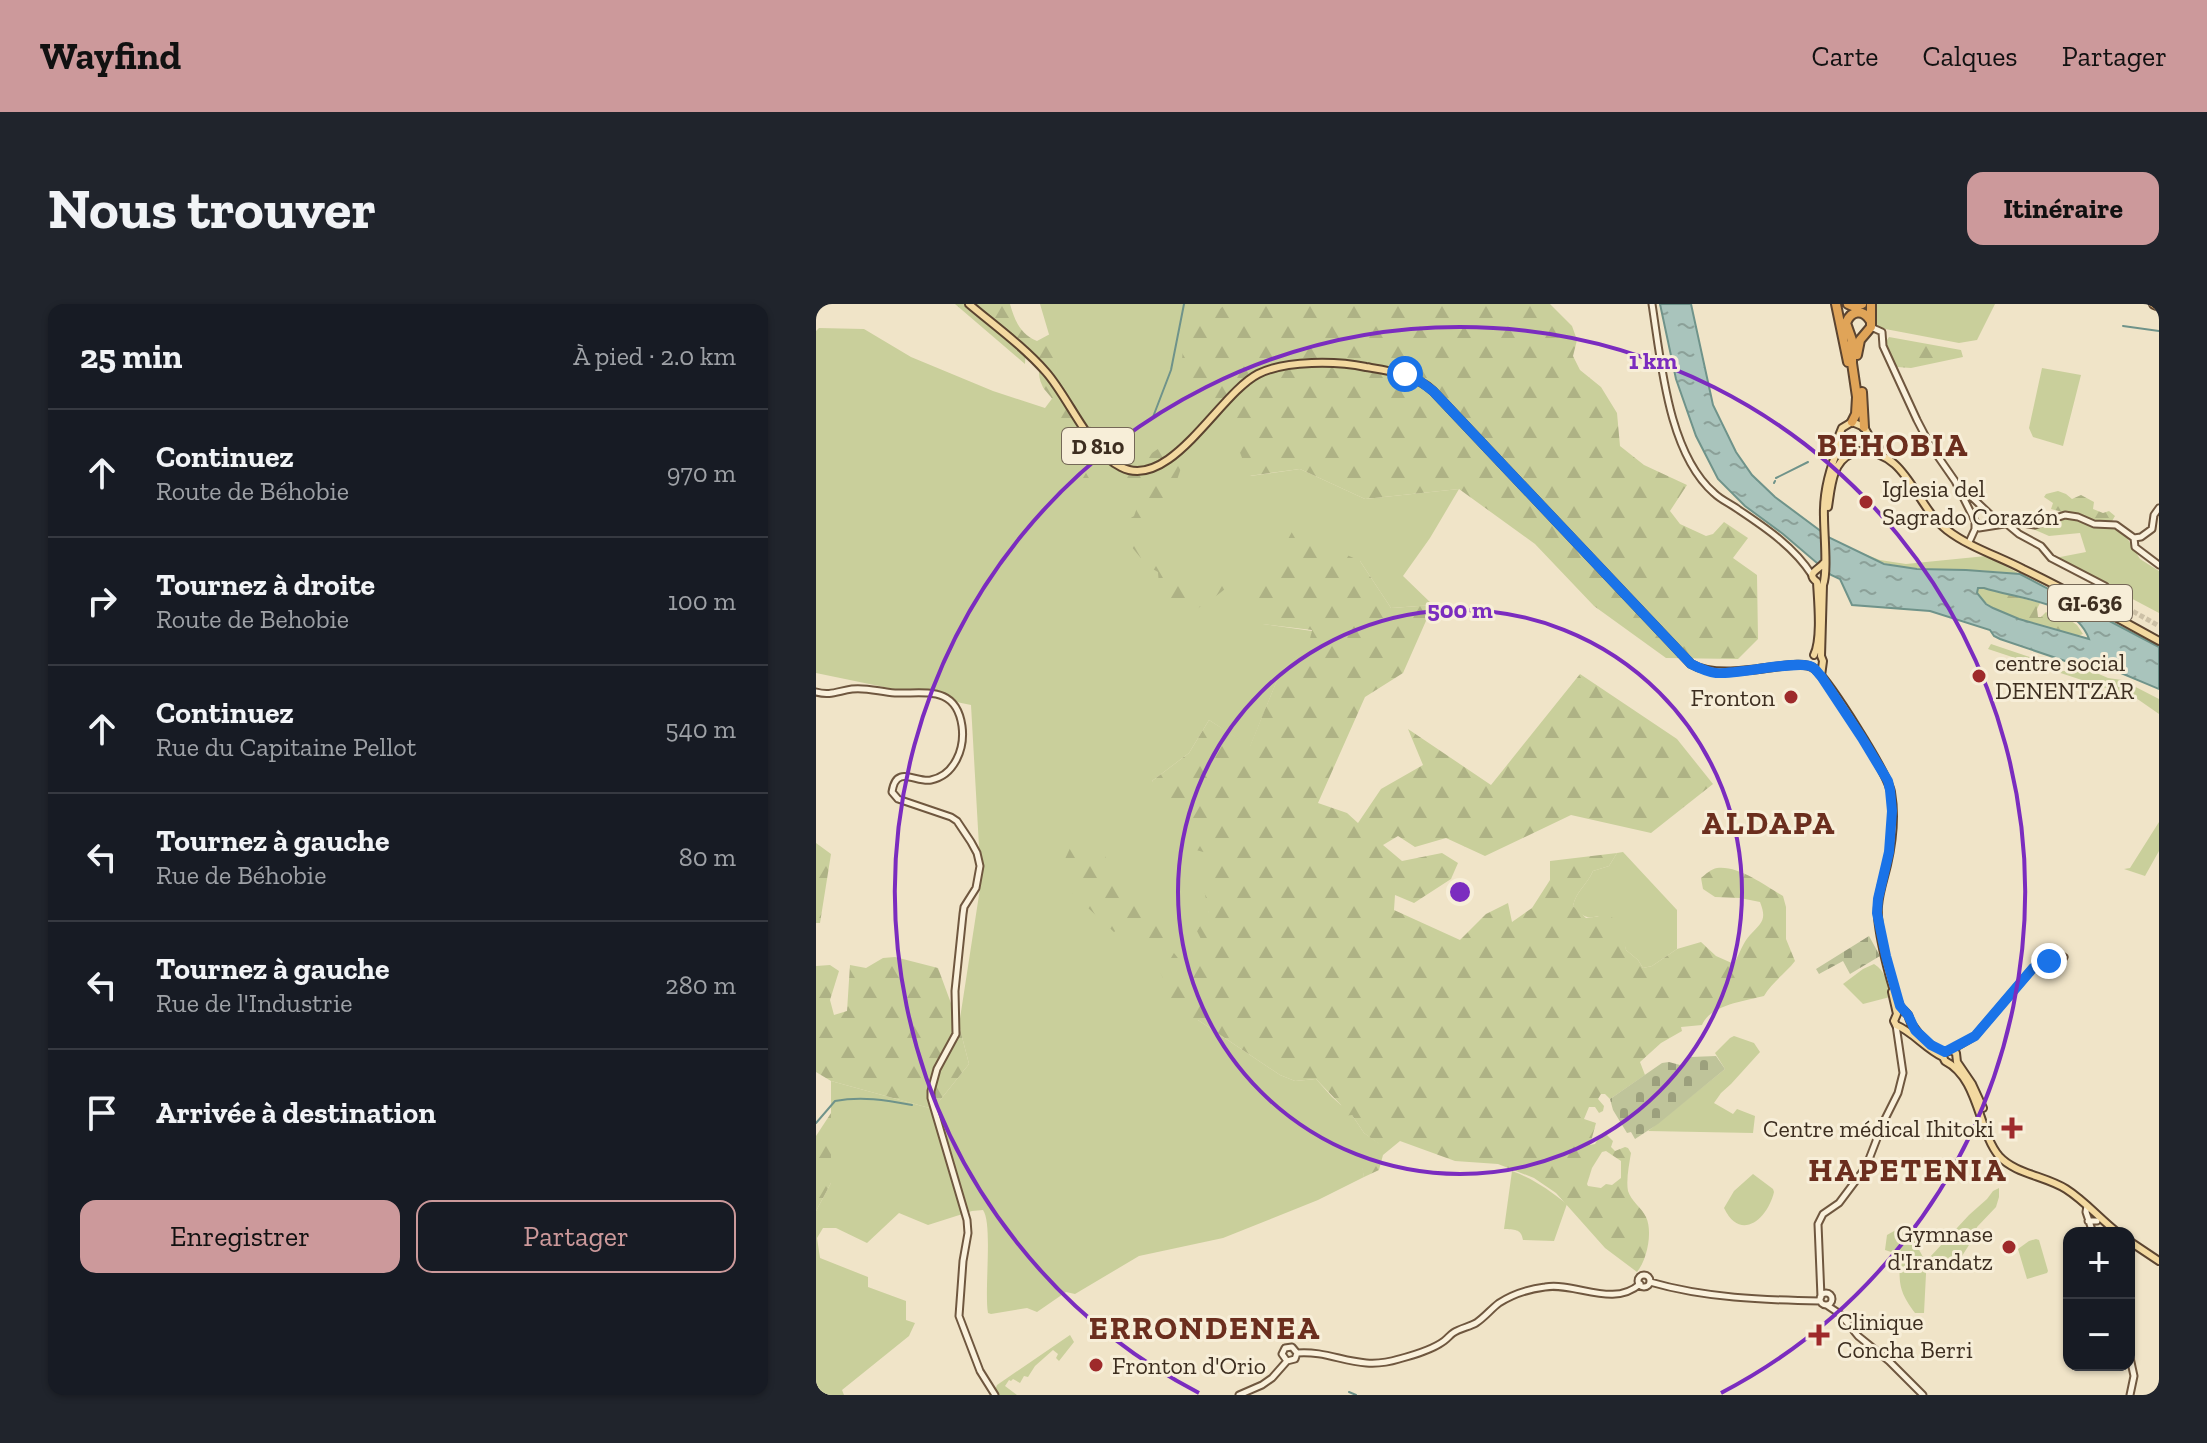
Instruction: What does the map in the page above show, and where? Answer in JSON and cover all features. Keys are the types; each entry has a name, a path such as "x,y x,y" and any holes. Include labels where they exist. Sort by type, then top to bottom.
{"highway":[{"path":"1837,304 1850,334 1857,409 1852,422"},
{"path":"1837,304 1857,409"},
{"path":"1846,304 1863,307"},
{"path":"1846,323 1863,307"},
{"path":"1863,307 1870,324 1858,344 1857,359 1866,431"},
{"path":"1850,334 1864,336"}],"main road":[{"name":"D 810","path":"969,304 1029,354 1049,375 1107,457 1122,468 1136,471 1150,470 1172,458 1245,382 1259,373 1325,367 1380,369 1405,374 1427,386 1691,664 1716,673 1803,663 1813,667"},
{"name":"GI-636","path":"1852,422 1866,431 1879,449 1901,466 1942,524 2159,641"},
{"path":"1825,531 1824,507 1828,478 1840,444 1838,436 1845,425 1852,422"},
{"path":"1819,566 1826,573 1826,579 1820,582 1813,579 1819,566 1833,481 1844,457 1867,445 1866,431"},
{"name":"GI-636","path":"1840,444 1845,450 1878,453 1895,463 1929,512 1955,535 2020,567"},
{"path":"1820,582 1818,645 1816,656 1810,662 1888,781 1891,794 1889,852 1877,913 1901,1013"},
{"name":"D 810","path":"1795,664 1816,656"},
{"path":"1816,656 1823,659 1821,676"},
{"path":"1813,667 1822,665"},
{"path":"1901,1013 1909,1017 1903,1025"},
{"path":"1901,1013 1894,1018 1923,1043 1951,1056 1970,1089 1996,1152 2008,1164 2058,1184 2087,1206 2097,1221 2108,1227"},
{"path":"2135,1245 2159,1261"}],"street":[{"path":"1652,304 1673,418 1695,471 1713,492 1775,536 1806,565 1819,566"},
{"path":"1870,324 1882,332 1883,348 1917,420 1955,481 1979,528 2020,522 2033,526 2065,515 2094,524 2116,525 2134,538 2148,533 2159,508"},
{"path":"1955,481 1996,520 2041,546 2051,558 2105,586 2120,604"},
{"path":"1970,540 1976,525"},
{"path":"2134,538 2135,547 2159,565"},
{"path":"816,692 830,695 854,689 896,693 923,691 950,700 959,715 962,738 953,766 929,780 902,777 896,781 892,792 898,799 957,821 977,853 980,866 976,888 964,907 955,991 956,1034 937,1069 931,1098 967,1220 959,1316 980,1371 995,1395"},
{"path":"1951,1056 1975,1036 2037,965 2056,959"},
{"path":"1830,1304 1824,1306 1820,1284 1819,1239 1822,1222 1866,1167 1898,1093 1903,1073 1898,1036 1903,1025"},
{"path":"2087,1206 2097,1221 2094,1227"},
{"path":"1297,1353 1313,1352 1360,1363 1389,1362 1443,1342 1498,1304 1524,1292 1565,1286 1600,1294 1616,1294 1636,1288 1643,1275 1648,1276 1650,1282 1676,1290 1709,1295 1808,1301 1817,1296 1831,1295 1830,1304 1837,1312 1923,1395"},
{"path":"1287,1361 1282,1357 1285,1348 1292,1347 1297,1353"},
{"path":"1239,1395 1272,1378 1287,1361 1295,1359 1297,1353"},
{"path":"2126,1395 2132,1388 2133,1371"}],"green space":[{"path":"955,304 1010,304 1016,321 1026,335 1037,341 1050,334 1056,351 1058,379 1115,448 1140,458 1163,445 1167,456 1174,464 1179,464 1181,468 1172,495 1144,529 1145,537 1182,587 1197,592 1205,589 1212,580 1219,583 1223,580 1228,568 1234,567 1237,575 1222,591 1190,615 1175,615 1167,635 1156,599 1158,572 1139,555 1110,518 1113,513 1126,521 1134,516 1137,508 1129,495 1105,473 1107,467 1121,468 1122,464 1096,437 1084,436 1068,426 1075,444 1093,454 1090,461 1081,464 1111,505 1108,512 1090,497 1068,462 1056,426 1053,401 1040,379 1039,360 1026,345 1025,364"},
{"path":"1040,304 1396,304 1250,476 1300,469 1365,499 1459,489 1403,576 1433,605 1391,608 1360,561 1263,624 1312,631 1310,643 1280,673 1250,747 1209,720 1189,753 1152,781 1230,858 1209,911 1203,943 1198,1020 1280,1075 1295,1081 1316,1079 1352,1115 1364,1133 1380,1144 1369,1161 1362,1164 1364,1177 1318,1200 1223,1238 1139,1256 1075,1294 1066,1292 1037,1312 1027,1308 988,1313 987,1229 983,1210 928,1225 899,1213 867,1243 836,1228 823,1228 817,1238 820,1258 868,1277 868,1287 906,1301 906,1320 915,1323 909,1336 842,1390 844,1395 816,1395 816,1211 831,1183 831,1081 933,1109 969,1064 959,1025 981,882 971,705 816,673 816,331 819,328 864,329 911,357 993,391 1045,408 1057,392 1056,358"},
{"path":"1226,304 1550,304 1572,326 1577,340 1573,356 1580,370 1601,387 1617,413 1620,446 1644,465 1687,485 1670,511 1680,524 1706,536 1713,534 1724,522 1748,538 1733,558 1757,575 1758,639 1738,659 1666,658 1594,606 1535,544 1459,489 1365,499 1300,469 1249,476 1224,411 1198,386 1182,360 1184,337"},
{"path":"1873,304 1995,304 1977,340 1959,343 1880,328 1873,320"},
{"path":"1889,337 1961,350 1963,357 1911,368 1897,367 1885,343"},
{"path":"2042,368 2081,375 2063,446 2033,437 2029,428"},
{"path":"2058,491 2072,499 2081,495 2094,502 2093,509 2103,513 2109,511 2115,516 2112,521 2098,522 2051,509 2053,503 2044,497"},
{"path":"2071,518 2095,528 2115,528 2124,533 2140,559 2159,571 2159,613 2055,558 2086,552 2080,533 2049,536 2033,529"},
{"path":"1293,530 1360,561 1391,608 1433,605 1403,673 1365,697 1318,803 1347,813 1358,823 1381,789 1423,765 1408,729 1491,785 1580,674 1677,739 1713,784 1651,833 1571,815 1485,856 1446,838 1415,847 1398,836 1383,845 1402,861 1442,853 1458,863 1451,879 1414,903 1395,895 1394,910 1460,940 1486,914 1508,903 1512,922 1532,908 1550,880 1550,861 1617,853 1609,866 1593,871 1573,906 1586,918 1607,916 1616,921 1622,929 1626,950 1643,968 1652,966 1677,949 1701,942 1716,956 1734,964 1745,941 1762,920 1762,908 1760,902 1715,897 1703,889 1701,878 1713,869 1725,868 1743,873 1783,896 1786,939 1795,961 1764,996 1720,1008 1702,1025 1681,1027 1682,1031 1661,1043 1640,1062 1645,1075 1610,1099 1601,1094 1598,1099 1604,1106 1603,1111 1599,1113 1595,1107 1589,1107 1584,1119 1596,1123 1590,1145 1606,1134 1613,1141 1611,1147 1615,1151 1625,1147 1631,1153 1628,1191 1646,1217 1649,1230 1646,1253 1637,1272 1605,1248 1556,1193 1534,1178 1498,1164 1455,1161 1400,1141 1383,1155 1379,1170 1364,1177 1361,1163 1369,1161 1371,1152 1379,1144 1364,1133 1352,1115 1343,1116 1341,1105 1316,1079 1295,1081 1280,1075 1198,1020 1163,1017 1172,994 1136,929 1128,922 1114,932 1073,894 1075,870 1065,859 1072,844 1086,843 1106,854 1103,875 1111,883 1138,903 1162,912 1170,919 1175,926 1167,944 1182,966 1191,946 1203,943 1197,931 1209,911 1202,882 1229,859 1196,850 1152,781 1189,753 1209,720 1250,746 1280,673 1309,643 1312,630 1262,624 1258,594","holes":["1606,1151 1621,1161 1621,1178 1612,1185 1606,1184 1601,1188 1588,1186 1592,1168 1602,1152"]},
{"path":"1849,548 1880,560 1906,564 1986,556 2020,574 1905,567 1878,561"},
{"path":"1978,588 2040,603 2038,617 2046,612 2050,615 2060,613 2077,625 2083,634 2077,636 2009,616 1976,593"},
{"path":"1991,644 2062,671 2092,671 2122,680 2159,699 2159,714 2136,698 1988,649"},
{"path":"2159,822 2159,851 2145,876 2124,869 2130,868"},
{"path":"816,843 831,854 820,923 816,923"},
{"path":"1623,852 1677,910 1677,949 1652,966 1643,968 1626,950 1623,938 1598,916 1584,916 1573,906 1593,871 1609,866 1617,853"},
{"path":"1869,936 1880,956 1850,974 1843,961 1819,974 1816,969"},
{"path":"895,957 938,968 959,1025 969,1064 933,1109 831,1081 816,1072 816,966 830,965 839,971 830,1000 834,1015 847,1011 850,965 866,968 883,958"},
{"path":"1874,964 1886,978 1890,997 1863,1004 1843,984"},
{"path":"1734,1036 1754,1043 1760,1052 1714,1103 1733,1114 1737,1109 1755,1116 1753,1133 1648,1131 1725,1069 1715,1053"},
{"path":"1716,1056 1725,1069 1658,1124 1635,1139 1631,1132 1627,1133 1610,1099 1662,1063 1680,1065 1691,1057"},
{"path":"831,1113 831,1183 816,1211 816,1136"},
{"path":"1512,1171 1541,1185 1567,1204 1554,1241 1523,1240 1519,1232 1504,1229"},
{"path":"1753,1174 1773,1189 1771,1202 1753,1223 1738,1224 1724,1208 1734,1191"},
{"path":"1999,1188 1996,1207 1977,1227 1957,1264 1934,1267 1930,1257"},
{"path":"1903,1226 1907,1227 1924,1259 1924,1313 1915,1313 1905,1298 1900,1280 1900,1255 1885,1250 1887,1235"},
{"path":"2039,1240 2048,1271 2027,1279 2018,1249"},
{"path":"1070,1335 1074,1342 1059,1361 1056,1358 1058,1354 1053,1350 1020,1383 1009,1380 1005,1386 1017,1395 999,1395 995,1390 997,1385"}],"water":[{"path":"1660,304 1691,304 1713,405 1736,452 1752,475 1775,497 1830,538 1884,564 1917,569 2020,574 2159,647 2159,689 2109,668 2068,662 2000,639 1990,630 1930,611 1852,605 1840,579 1745,506 1718,479 1696,436 1676,379","holes":["1978,588 2059,609 2082,626 2089,639 2019,619 1993,608 1977,593"]}],"waterway":[{"path":"1153,417 1171,370 1184,304"},
{"path":"2123,326 2159,331"},
{"path":"1776,478 1808,462"},
{"path":"816,1123 835,1101 864,1099 912,1105"},
{"path":"1349,1392 1356,1395"}],"tunnel":[{"path":"2120,604 2159,626"}],"place":[{"name":"Iglesia del Sagrado Corazón","path":"1866,502"},
{"name":"centre social DENENTZAR","path":"1979,676"},
{"name":"Fronton","path":"1791,697"},
{"name":"Centre médical Ihitoki","path":"2012,1128"},
{"name":"Gymnase d'Irandatz","path":"2009,1247"},
{"name":"Clinique Concha Berri","path":"1819,1335"},
{"name":"Fronton d'Orio","path":"1096,1365"}],"district":[{"name":"BEHOBIA","path":"1893,445"},
{"name":"ALDAPA","path":"1769,823"},
{"name":"HAPETENIA","path":"1908,1170"},
{"name":"ERRONDENEA","path":"1205,1328"}],"route":[{"path":"1405,374 1433,391 1691,664 1716,673 1803,663 1812,666 1821,676 1888,781 1891,834 1888,862 1878,899 1878,922 1900,1006 1915,1030 1931,1045 1945,1052 1975,1036 2033,968 2049,961"}]}
